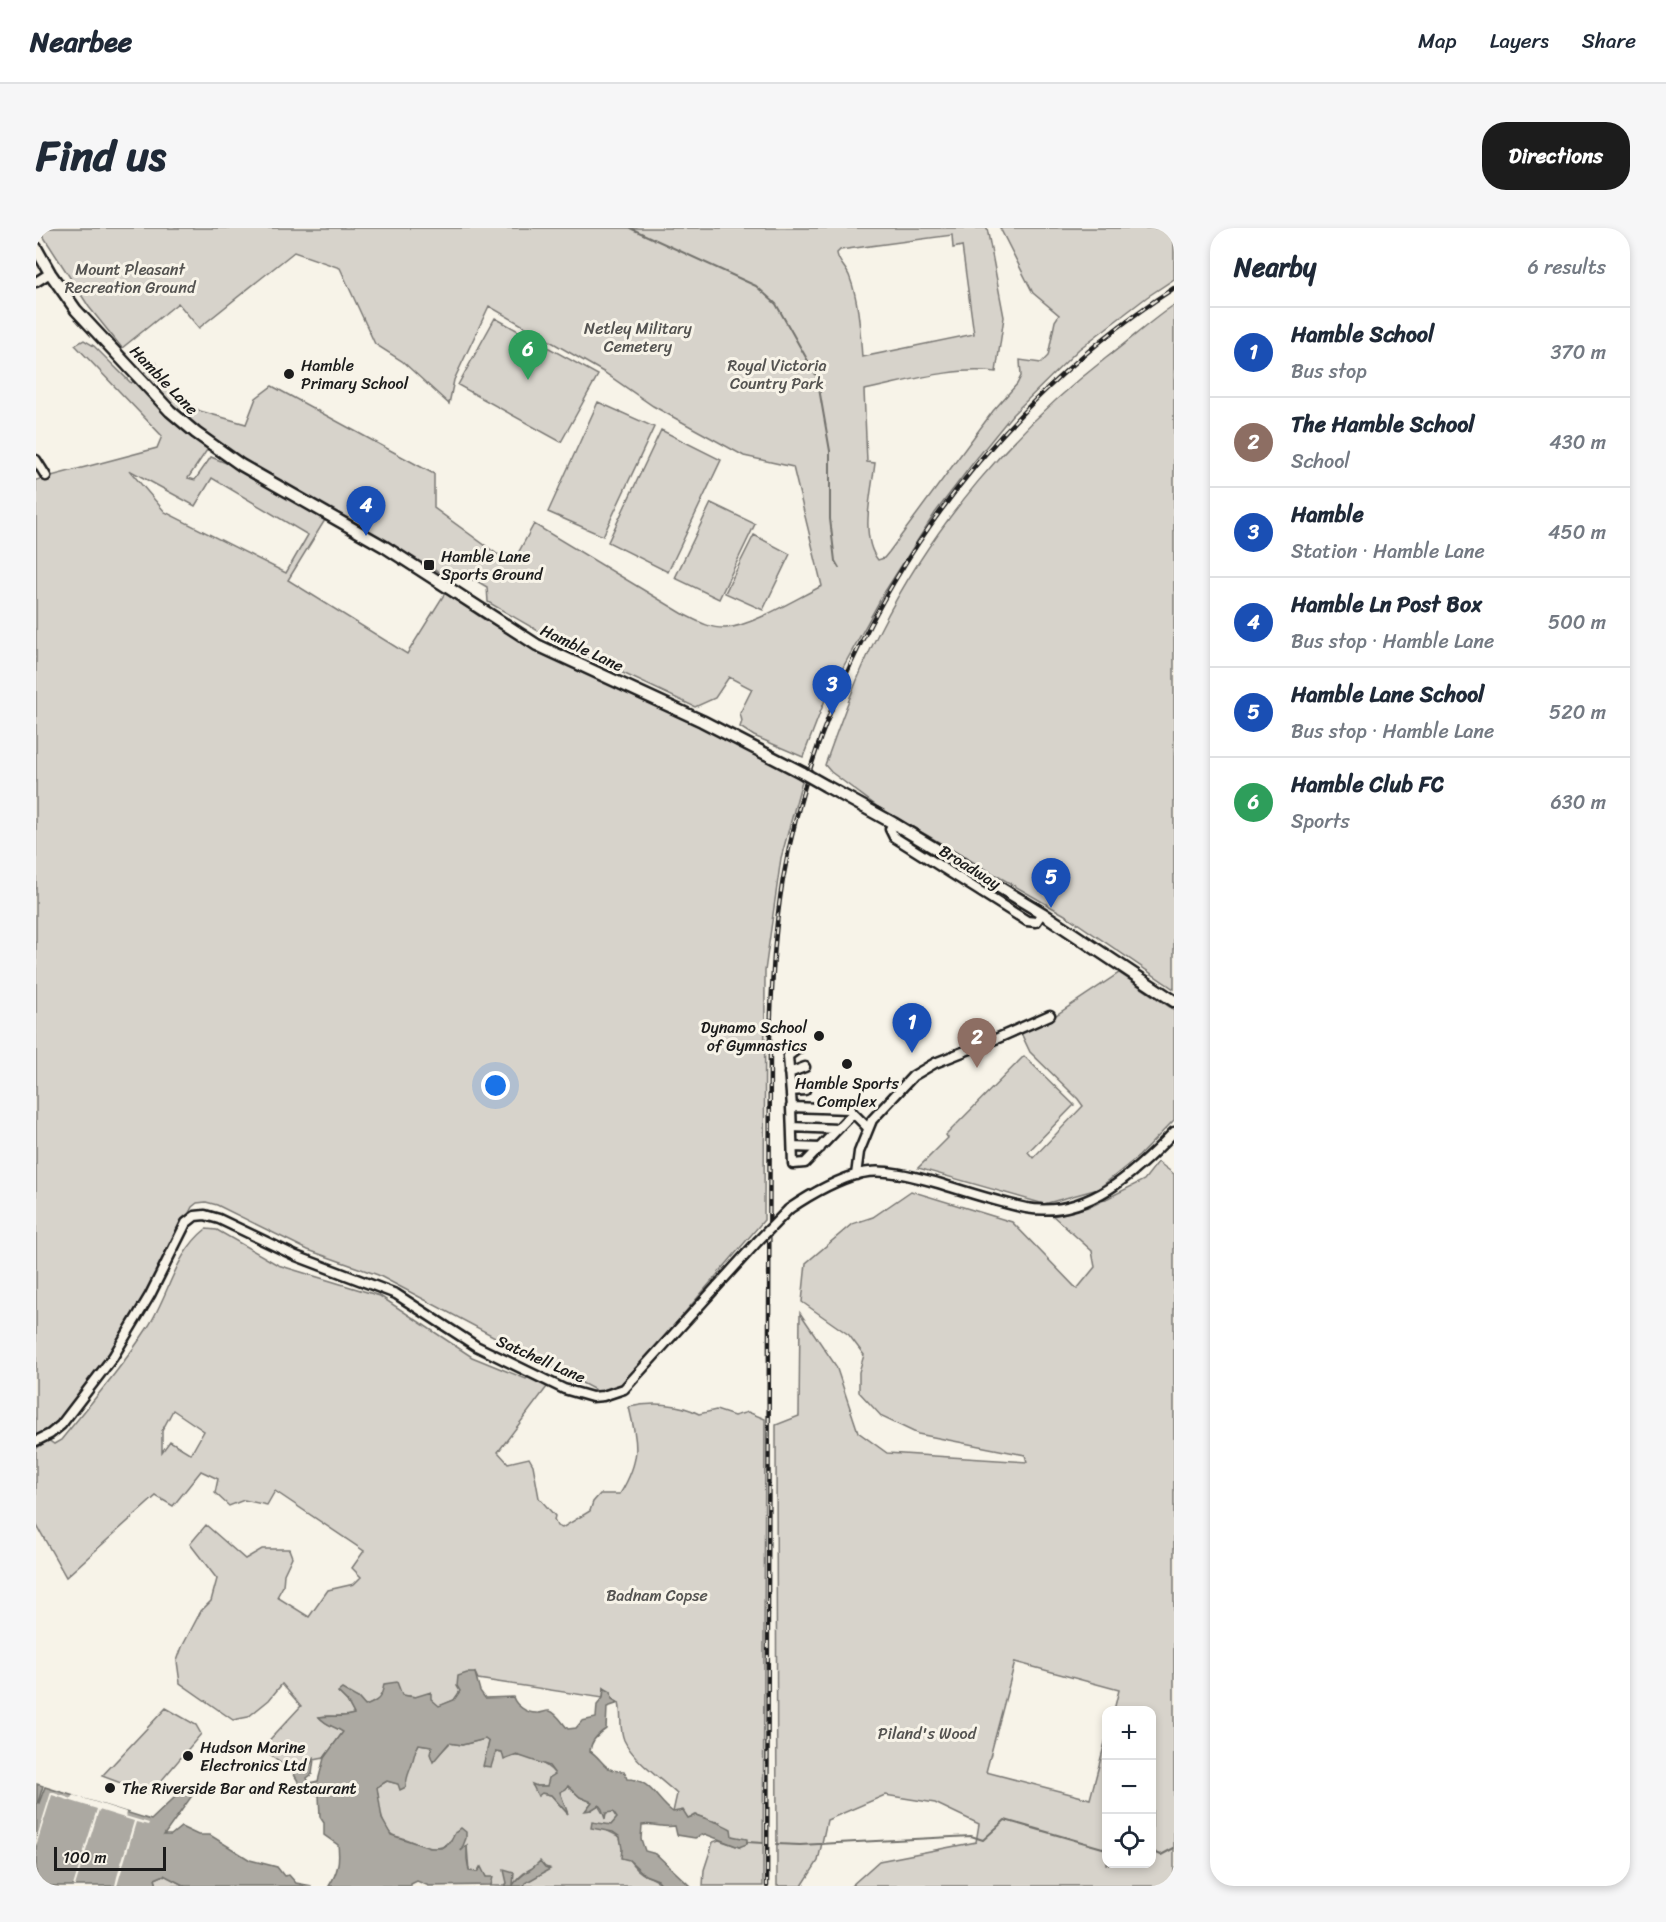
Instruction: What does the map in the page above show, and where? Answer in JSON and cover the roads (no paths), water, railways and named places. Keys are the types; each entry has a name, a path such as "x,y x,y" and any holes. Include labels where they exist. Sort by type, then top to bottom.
{"main road":[{"name":"Hamble Lane","path":"36,248 76,310 170,411 241,465 385,547 537,645 702,721 893,823 1042,913 1174,1000"}],"street":[{"path":"36,282 50,273"},
{"path":"36,460 46,476"},
{"path":"856,1175 859,1152 867,1127 913,1076 935,1063 1050,1014"},
{"path":"800,1047 788,1056 794,1164 805,1163 853,1113"},
{"path":"789,1073 805,1066"},
{"path":"791,1091 805,1090"},
{"path":"792,1107 849,1109 867,1127"},
{"path":"792,1127 837,1129"},
{"name":"Satchell Lane","path":"36,1441 61,1425 112,1357 150,1295 186,1223 195,1216 205,1215 219,1219 296,1256 396,1294 476,1346 564,1389 592,1397 624,1389 789,1209 818,1190 863,1173 905,1174 1028,1208 1051,1209 1076,1204 1098,1196 1140,1166 1174,1132"},
{"path":"793,1147 820,1148"}],"waterway":[{"path":"630,228 756,286 776,304 817,377 830,451 830,519 835,561 839,568"},
{"path":"776,1844 800,1845 971,1836 983,1840 1005,1820 1102,1848"},
{"path":"747,1842 763,1843"},
{"path":"1156,1853 1161,1855 1174,1848"}],"railway":[{"path":"767,1886 770,1037 777,918 783,879 804,791 833,705 872,622 918,543 972,470 1033,402 1101,341 1174,288"}],"place":[{"name":"Hamble Primary School","path":"289,374"},
{"name":"Hamble Club FC","path":"528,380"},
{"name":"Hamble Ln Post Box","path":"366,536"},
{"name":"Hamble Lane Sports Ground","path":"429,565"},
{"name":"Hamble","path":"832,715"},
{"name":"Hamble Lane School","path":"1051,908"},
{"name":"Dynamo School of Gymnastics","path":"819,1036"},
{"name":"Hamble School","path":"912,1053"},
{"name":"Hamble Sports Complex","path":"847,1064"},
{"name":"The Hamble School","path":"977,1068"},
{"name":"Hudson Marine Electronics Ltd","path":"188,1756"},
{"name":"The Riverside Bar and Restaurant","path":"110,1788"}],"park label":[{"name":"Mount Pleasant Recreation Ground","path":"130,278"},
{"name":"Netley Military Cemetery","path":"638,337"},
{"name":"Royal Victoria Country Park","path":"777,374"},
{"name":"Badnam Copse","path":"657,1595"},
{"name":"Piland's Wood","path":"927,1733"}]}
